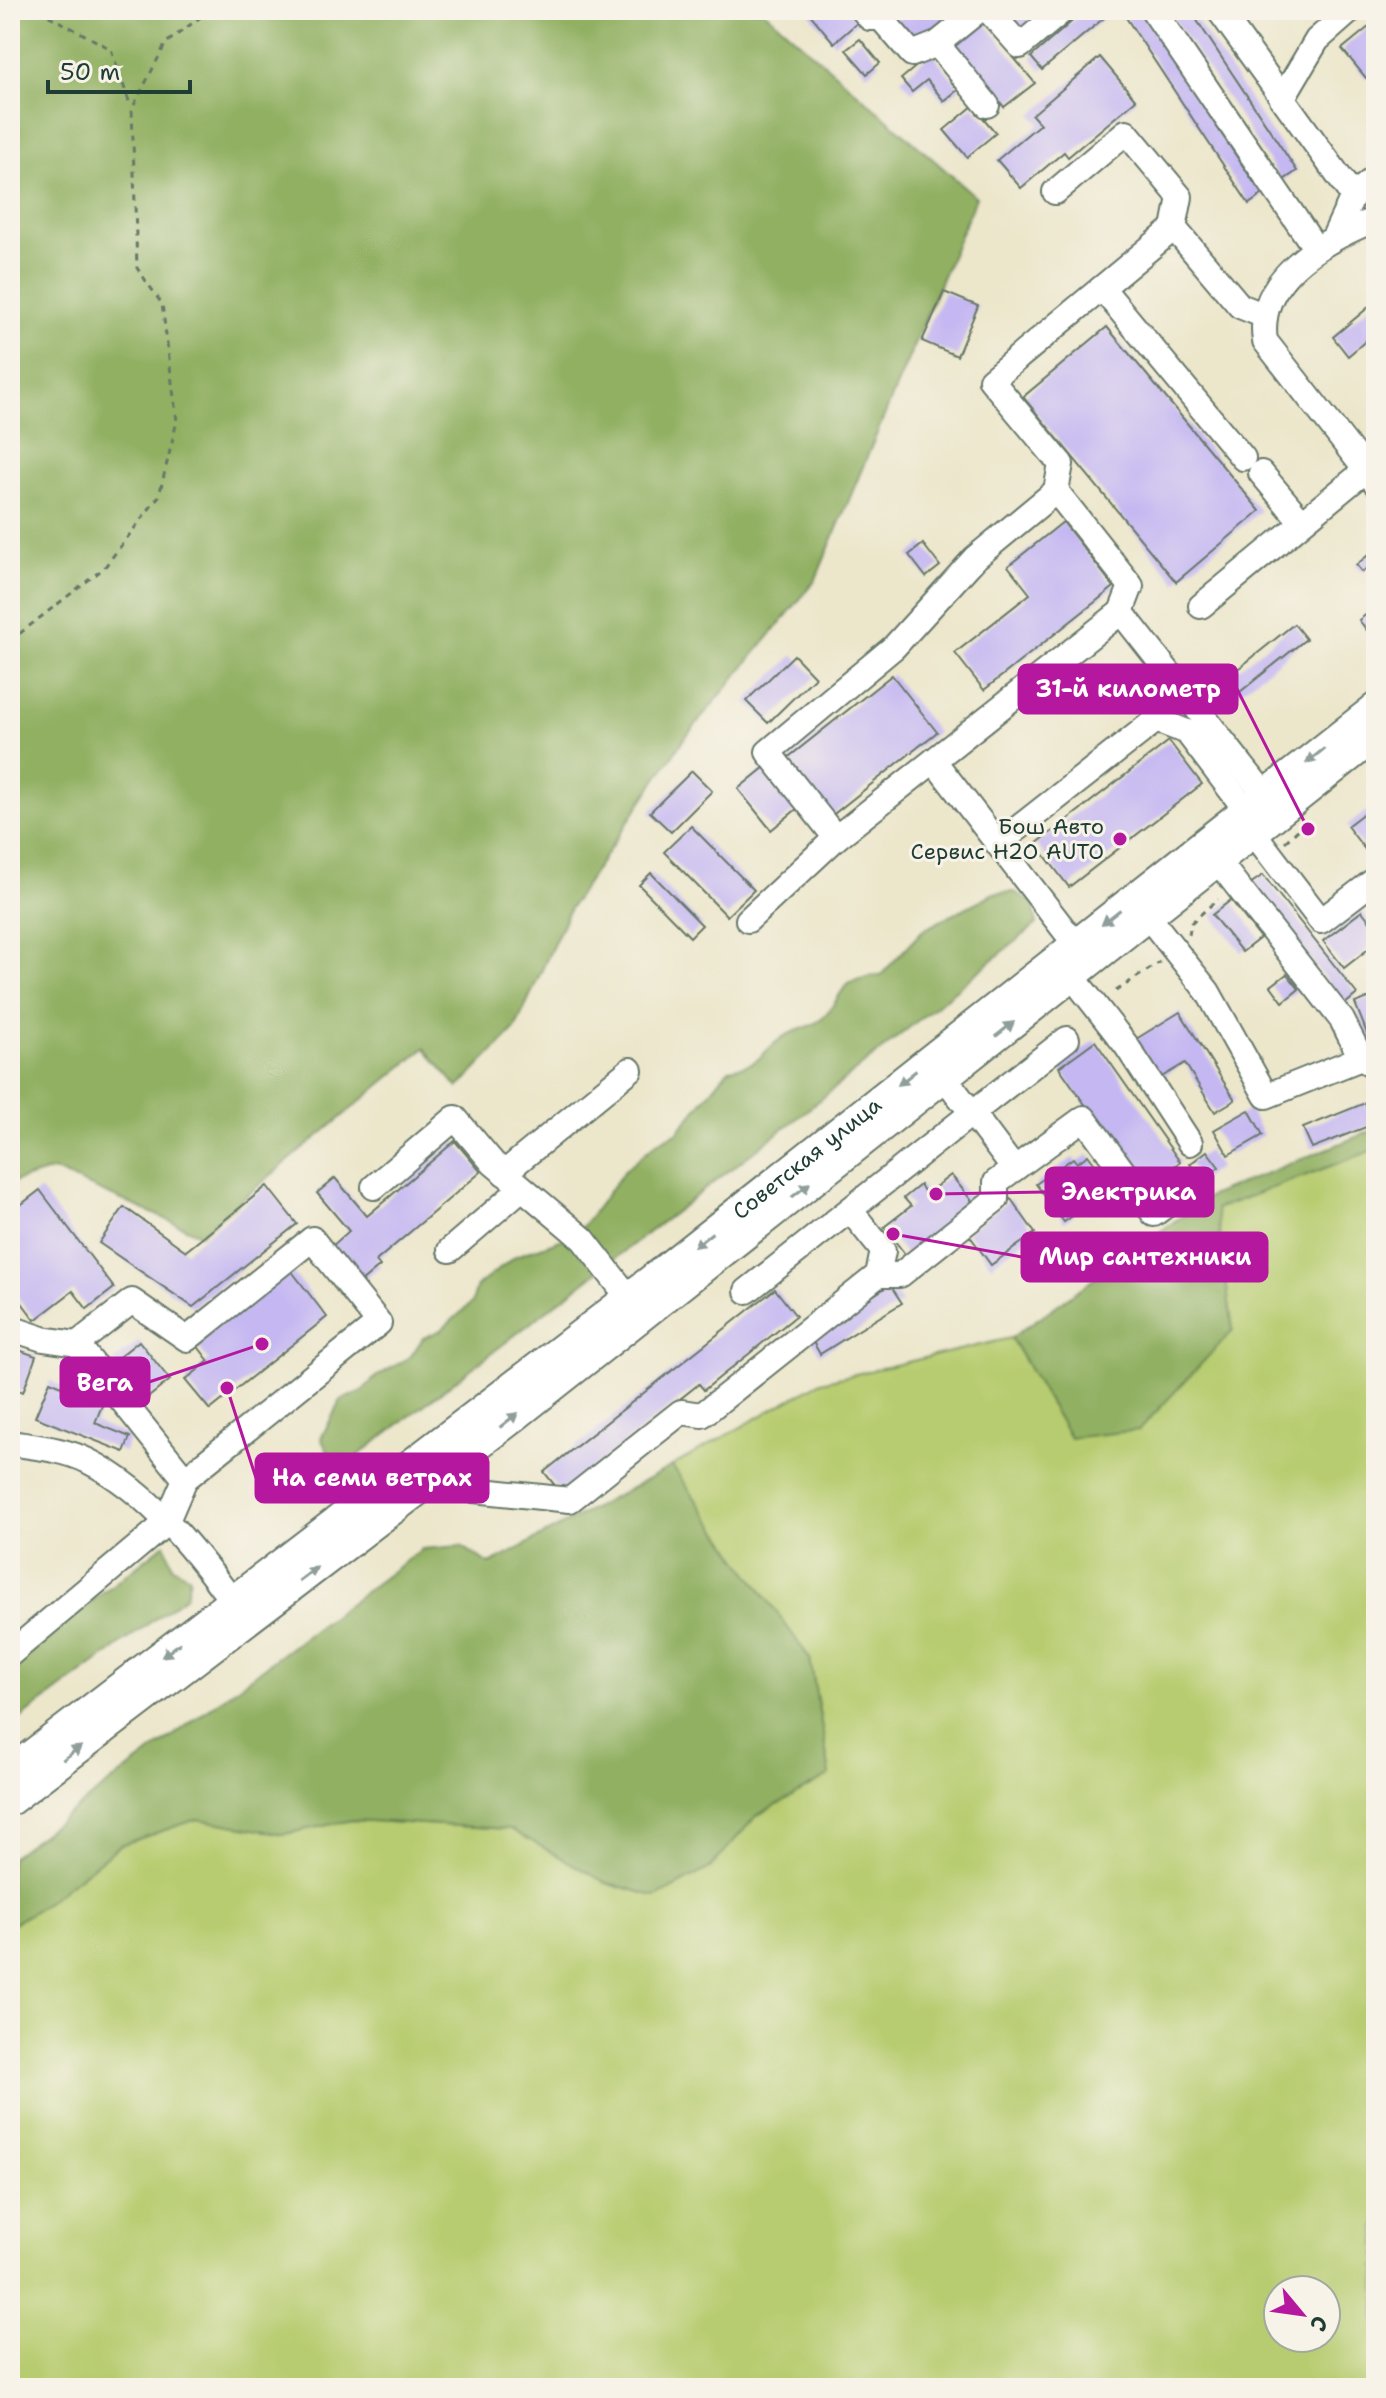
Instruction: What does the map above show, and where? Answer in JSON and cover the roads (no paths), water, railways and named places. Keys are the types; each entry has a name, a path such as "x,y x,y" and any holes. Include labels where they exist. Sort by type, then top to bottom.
{"main road":[{"name":"Советская улица","path":"240,1612 629,1298 1076,945 1255,812 1376,708"},
{"name":"Советская улица","path":"240,1612 448,1468 1217,860 1255,812 1376,735"},
{"path":"10,1772 240,1612"},
{"path":"10,1800 240,1612"}],"street":[{"path":"878,13 912,54 937,44 979,10"},
{"path":"988,10 1020,46 1063,10"},
{"path":"1153,10 1326,242"},
{"path":"1219,10 1353,196"},
{"path":"1282,99 1317,40 1351,10"},
{"path":"937,44 987,105"},
{"path":"836,838 768,752 894,647 975,558 1056,491 1061,464 991,380 1174,228 1180,197 1126,132 1055,192"},
{"path":"1326,242 1353,196 1376,177"},
{"path":"1201,606 1302,522 1371,476 1265,341 1265,316 1276,289 1297,264 1326,242 1376,219"},
{"path":"1174,228 1240,306 1265,316"},
{"path":"1102,288 1302,522"},
{"path":"748,920 836,838 1121,612 1131,586 1056,491"},
{"path":"1121,612 1255,812 1321,921 1372,882 1376,886"},
{"path":"998,844 1156,720 1187,732 1255,812"},
{"path":"934,761 1076,945"},
{"path":"1147,915 1208,992 1266,1096 1368,1062 1342,1020 1217,860"},
{"path":"1072,976 1126,1045 1190,1143"},
{"path":"747,1291 1067,1039"},
{"path":"450,1250 513,1180 630,1070"},
{"path":"944,1077 1014,1169"},
{"path":"374,1187 455,1118 513,1180 583,1239 629,1298"},
{"path":"448,1468 464,1489 570,1500 681,1412 702,1415 878,1275 900,1275 996,1199 996,1182 1084,1118 1154,1214 1170,1202"},
{"path":"850,1210 883,1251 878,1275"},
{"path":"10,1654 166,1523 185,1479 379,1323 312,1239 187,1339 132,1301 77,1344"},
{"path":"10,1328 43,1339 77,1344 185,1479"},
{"path":"10,1443 86,1460 148,1502 240,1612"}],"place":[{"name":"31-й километр","path":"1308,829"},
{"name":"Бош Авто Сервис H2O AUTO","path":"1120,839"},
{"name":"Электрика","path":"936,1194"},
{"name":"Мир сантехники","path":"893,1234"},
{"name":"Вега","path":"262,1344"},
{"name":"На семи ветрах","path":"227,1388"}]}
